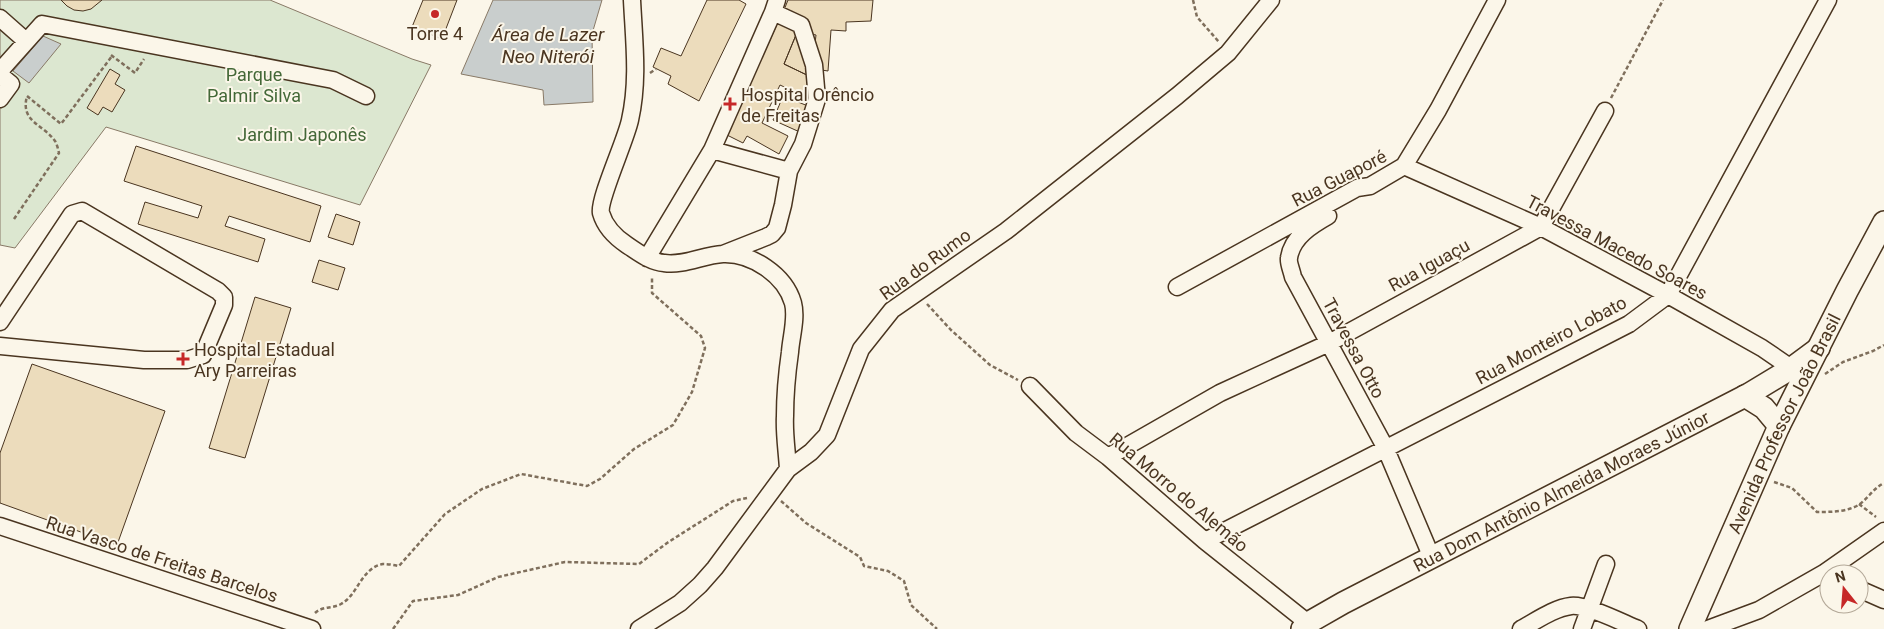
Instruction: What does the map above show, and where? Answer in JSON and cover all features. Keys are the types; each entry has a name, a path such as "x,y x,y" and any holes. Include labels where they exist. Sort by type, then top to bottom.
{"main road":[{"name":"Avenida Professor João Brasil","path":"1819,348 1884,222"},
{"name":"Rua Dom Antônio Almeida Moraes Júnior","path":"1305,626 1745,396 1798,372 1819,348"},
{"name":"Avenida Professor João Brasil","path":"1690,629 1779,426 1798,372"},
{"path":"1745,396 1764,408 1779,426"}],"street":[{"path":"632,0 636,83 630,120 602,200 601,211 606,226 622,242 650,260 665,264 688,262 723,254 772,234 777,228 789,171 802,144 817,99 816,80 814,65 801,25 775,6 712,150 650,260"},
{"name":"Rua do Rumo","path":"639,629 680,604 700,585 715,568 788,469 811,452 827,435 861,350 892,310 1006,231 1177,96 1228,53 1271,0"},
{"name":"Rua Guaporé","path":"1177,287 1357,188 1370,186 1404,166 1438,110 1497,0"},
{"name":"Rua Monteiro Lobato","path":"1205,541 1629,324 1668,295 1828,0"},
{"path":"0,18 26,41"},
{"path":"0,71 42,24 333,80 366,96"},
{"path":"0,75 12,84 0,99"},
{"path":"1541,227 1604,111"},
{"path":"712,150 789,171"},
{"name":"Travessa Macedo Soares","path":"1404,166 1541,227 1762,348 1798,372"},
{"name":"Travessa Otto","path":"1370,186 1362,196 1312,226 1300,236 1292,247 1289,259 1294,277 1386,448 1432,558"},
{"path":"0,322 72,214 77,211 82,211 218,291 224,297 224,305 202,355 187,360 144,360 0,346"},
{"name":"Rua Iguaçu","path":"1108,457 1220,393 1329,343 1541,227"},
{"path":"723,254 751,260 768,269 778,278 788,292 793,305 785,417 788,469"},
{"name":"Rua Morro do Alemão","path":"1030,386 1076,433 1108,457 1305,626"},
{"path":"1838,564 1881,525"},
{"name":"Rua Vasco de Freitas Barcelos","path":"0,526 307,628"},
{"path":"1582,629 1606,564"},
{"path":"1708,629 1759,610 1819,578"},
{"path":"1869,593 1884,600"},
{"path":"1521,629 1565,607 1573,606 1590,610 1638,629"}],"path":[{"path":"1193,0 1197,16 1228,53"},
{"path":"1604,111 1663,0"},
{"path":"14,219 59,153 56,142 30,119 24,105 27,96 61,124 112,56"},
{"path":"307,628 319,610 340,605 350,598 365,574 382,564 399,566 445,514 482,489 521,474 587,486 600,479 634,449 673,425 692,392 705,348 702,336 652,293 650,260"},
{"path":"917,293 951,330 990,366 1030,386"},
{"path":"1798,372 1813,382 1842,362 1884,345"},
{"path":"1757,476 1792,488 1817,512 1842,511 1860,504 1876,487 1884,483"},
{"path":"393,629 413,601 458,594 498,577 565,562 639,564 667,543 733,501 771,492 806,523 860,557 864,566 888,571 904,581 911,605 937,629"},
{"path":"1860,504 1881,525"}],"green space":[{"name":"Parque Palmir Silva","path":"0,0 270,0 412,59 431,65 360,205 106,127 15,248 0,245"}],"water":[{"name":"Área de Lazer Neo Niterói","path":"493,0 602,0 592,34 593,102 544,105 543,90 461,74"},
{"path":"43,36 61,44 29,83 13,71"}],"building":[{"path":"61,0 102,0 91,9 83,11 74,10"},
{"name":"Torre 4","path":"423,0 457,0 442,39 412,27"},
{"path":"707,0 739,0 746,4 699,101 668,84 671,76 653,67 661,48 681,56"},
{"path":"788,0 873,0 871,21 846,22 846,31 831,30 828,71 815,69 816,35 806,33 809,21 784,10"},
{"path":"779,20 798,30 784,64 811,77 804,96 780,85 762,123 788,136 779,154 747,136 743,143 727,135"},
{"path":"798,30 811,77 784,64"},
{"path":"110,69 120,75 115,84 125,90 112,112 103,107 98,115 87,108"},
{"path":"783,96 813,108 802,133 773,120"},
{"path":"136,146 321,206 310,242 229,216 225,226 265,239 258,262 138,224 145,202 198,218 202,206 124,181"},
{"path":"336,214 360,222 353,245 328,237"},
{"path":"319,260 345,268 338,290 312,282"},
{"path":"255,297 291,308 245,458 209,448"},
{"path":"32,364 165,411 117,545 0,503 0,453"}],"place":[{"name":"Torre 4","path":"435,14"},
{"name":"Hospital Orêncio de Freitas","path":"730,104"},
{"name":"Hospital Estadual Ary Parreiras","path":"183,359"}],"park label":[{"name":"Jardim Japonês","path":"302,134"}]}
